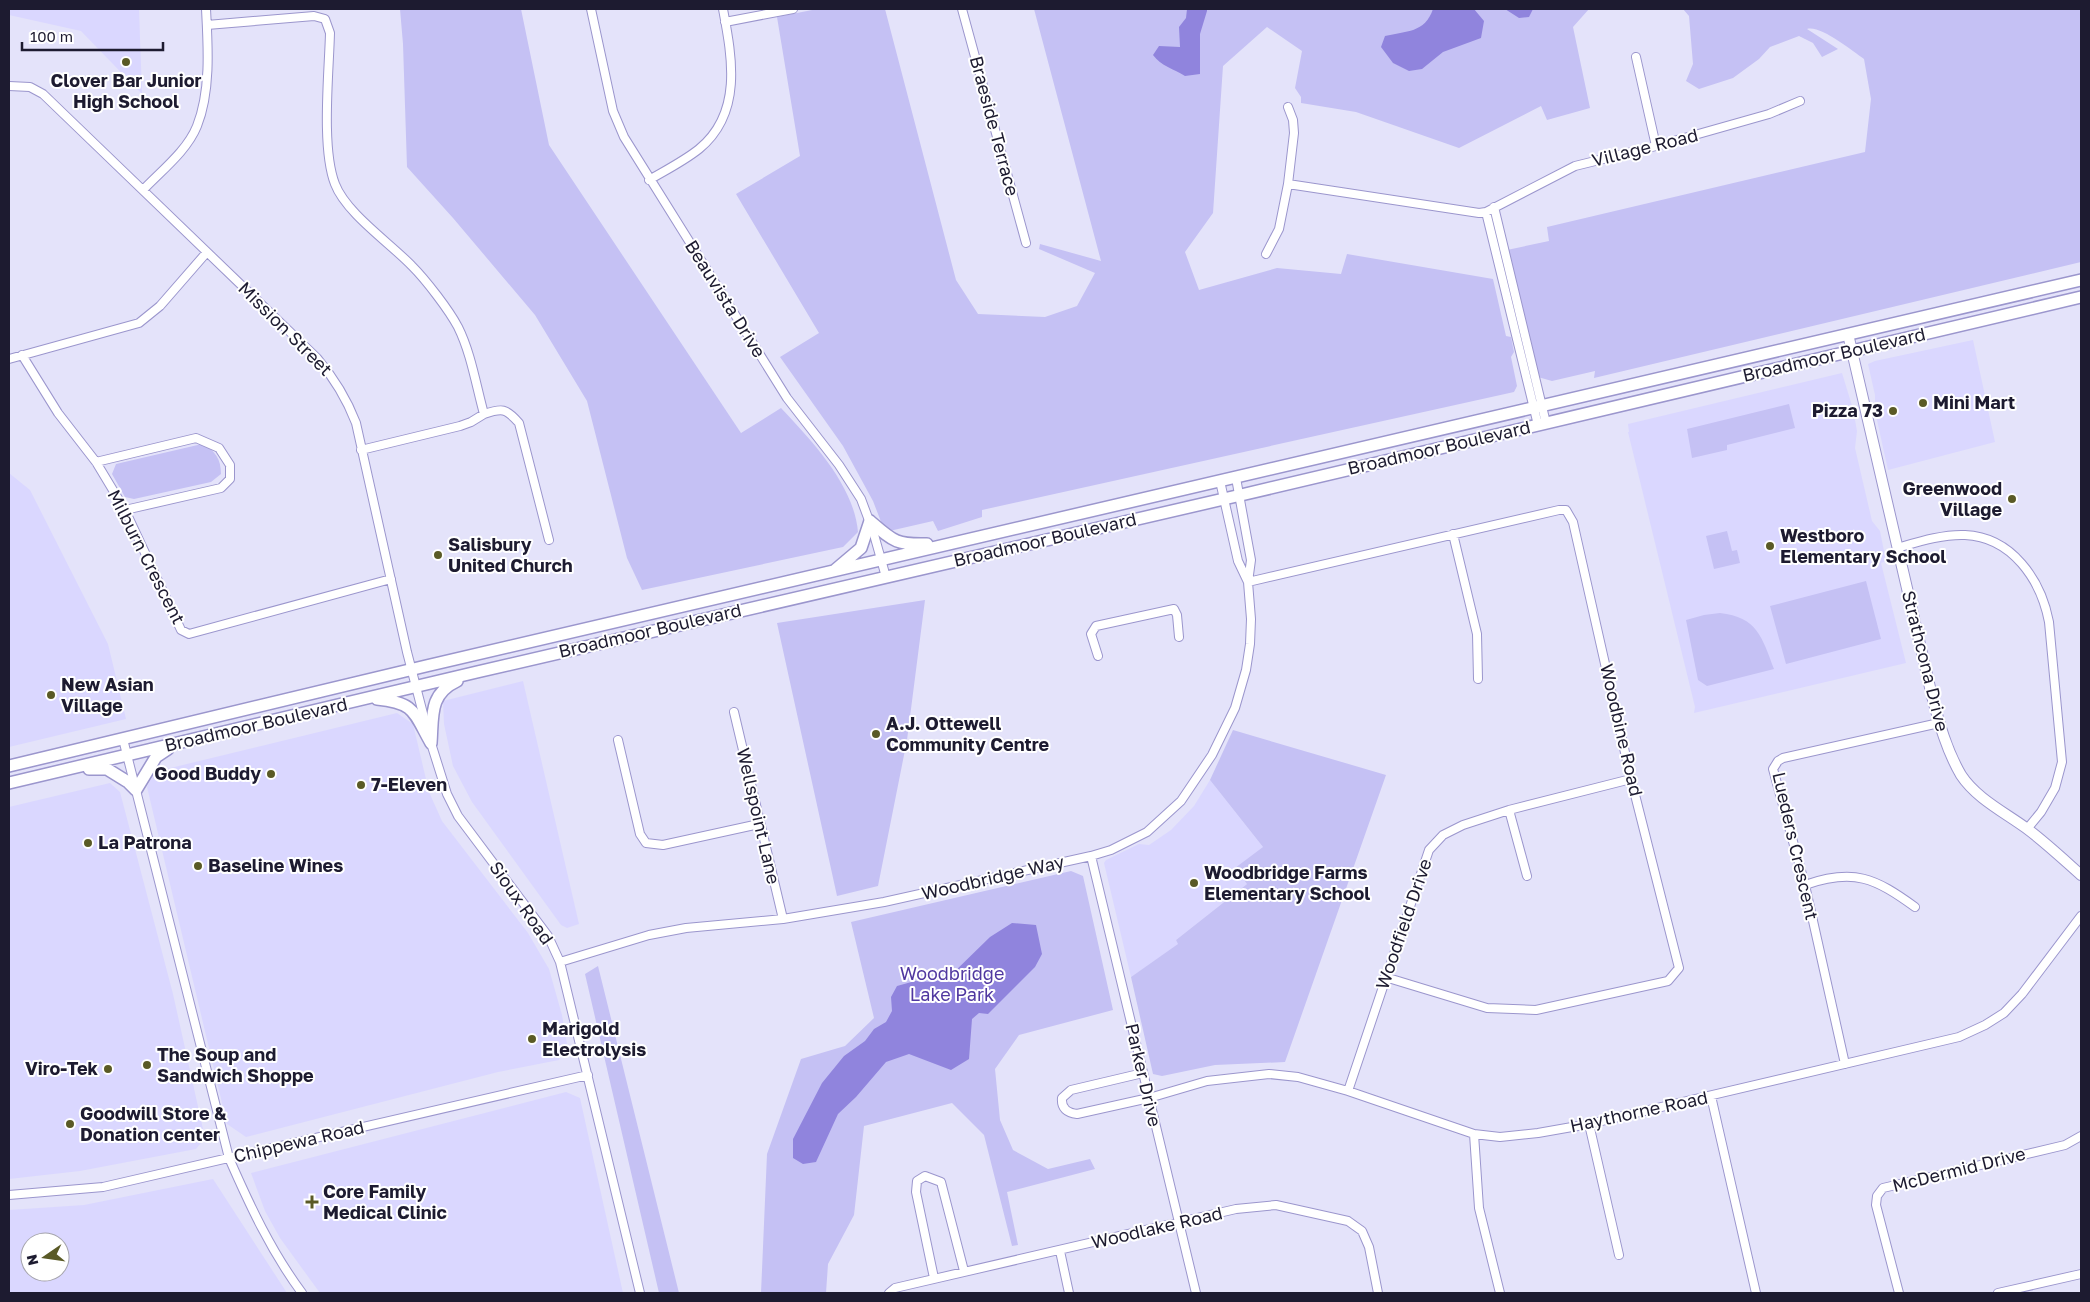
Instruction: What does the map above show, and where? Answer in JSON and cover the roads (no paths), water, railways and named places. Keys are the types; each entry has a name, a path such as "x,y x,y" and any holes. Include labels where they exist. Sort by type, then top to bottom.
{"main road":[{"name":"Broadmoor Boulevard","path":"9,766 948,544 2081,280"},
{"name":"Broadmoor Boulevard","path":"9,785 24,779 416,686 1241,495 2081,297"},
{"path":"832,572 861,548 870,522 893,541 899,543 910,545 948,544"},
{"path":"431,743 437,696 447,686 477,672"},
{"path":"349,703 374,699 405,704 413,712 431,743"},
{"path":"76,767 107,769 128,782 136,790 156,757 163,751 183,742"}],"street":[{"path":"143,190 182,149 197,127 206,94 206,9"},
{"name":"Beauvista Drive","path":"591,9 613,111 624,137 649,180 787,398 848,478 861,499 870,522 886,577"},
{"path":"649,180 700,148 718,126 729,101 732,81 731,55 723,9"},
{"path":"725,22 793,9"},
{"name":"Braeside Terrace","path":"962,9 1026,243"},
{"path":"207,25 314,16 325,19 330,33 328,139 331,170 335,185 344,201 413,267 457,326 464,343 484,414"},
{"path":"1636,57 1656,146"},
{"name":"Mission Street","path":"9,86 30,87 43,94 317,358 337,381 347,399 356,423 412,670"},
{"name":"Village Road","path":"1486,212 1575,166 1656,146 1769,114 1800,101"},
{"path":"1266,254 1279,229 1288,184 1294,133 1293,120 1288,107"},
{"path":"1288,184 1479,213 1486,212 1542,424"},
{"path":"1494,207 1538,408"},
{"path":"9,359 139,323 160,306 207,252"},
{"name":"Strathcona Drive","path":"1848,334 1939,722 1952,756 1962,776 1976,792 2027,829 2081,875"},
{"name":"Milburn Crescent","path":"22,355 58,413 96,462 125,510 181,630 190,634 391,579"},
{"path":"361,450 460,426 499,409 509,412 519,423 550,540"},
{"path":"96,462 196,438 219,448 230,466 230,479 221,488 125,510"},
{"name":"Woodbridge Way","path":"560,962 649,935 686,928 783,919 884,902 1091,856 1130,841 1147,832 1181,801 1212,755 1235,708 1246,670 1251,619 1248,582 1252,560 1241,495 1236,478"},
{"name":"Woodbridge Way","path":"1220,481 1238,561 1248,582"},
{"name":"Woodbine Road","path":"1248,582 1559,510 1566,510 1574,522 1631,779 1679,968 1668,981 1536,1010 1487,1008 1385,977"},
{"path":"1453,534 1477,634 1478,679"},
{"path":"1897,548 1943,537 1964,535 1980,538 1999,546 2020,562 2031,574 2040,590 2046,604 2049,622 2062,762 2055,788 2041,812 2027,829"},
{"path":"1098,656 1091,634 1096,626 1174,609 1177,615 1179,637"},
{"name":"Sioux Road","path":"412,670 431,743 447,794 458,816 548,936 560,962 640,1293"},
{"name":"Wellspoint Lane","path":"734,712 783,919"},
{"name":"Lueders Crescent","path":"1845,1064 1804,885 1773,769 1778,761 1790,756 1939,722"},
{"path":"122,739 229,1158 258,1224 287,1274 302,1293"},
{"path":"618,740 640,834 646,843 663,845 759,824"},
{"name":"Woodfield Drive","path":"1348,1090 1429,850 1442,835 1463,825 1510,810 1631,779"},
{"path":"1510,810 1527,876"},
{"name":"Parker Drive","path":"1091,856 1196,1293"},
{"path":"1804,885 1823,879 1848,876 1867,878 1889,888 1915,907"},
{"name":"Haythorne Road","path":"1143,1073 1071,1090 1062,1098 1062,1104 1065,1110 1077,1114 1149,1098 1207,1082 1269,1074 1298,1077 1348,1090 1474,1134 1509,1136 1538,1133 1589,1124 1960,1037 2004,1013 2022,994 2081,916"},
{"name":"Chippewa Road","path":"9,1195 104,1187 588,1075"},
{"path":"1710,1096 1756,1293"},
{"path":"1589,1124 1619,1255"},
{"path":"1474,1134 1479,1208 1500,1293"},
{"name":"McDermid Drive","path":"1899,1293 1876,1205 1877,1196 1883,1188 2065,1145 2081,1136"},
{"path":"934,1278 916,1192 917,1181 925,1176 942,1182 964,1272"},
{"name":"Woodlake Road","path":"889,1293 895,1288 934,1278 1060,1251 1236,1209 1276,1204 1348,1221 1362,1231 1369,1247 1378,1293"},
{"path":"1060,1251 1069,1293"},
{"path":"1998,1293 2081,1274"}],"place":[{"name":"Clover Bar Junior High School","path":"126,62"},
{"name":"Mini Mart","path":"1923,403"},
{"name":"Pizza 73","path":"1893,411"},
{"name":"Greenwood Village","path":"2012,499"},
{"name":"Westboro Elementary School","path":"1770,546"},
{"name":"Salisbury United Church","path":"438,555"},
{"name":"New Asian Village","path":"51,695"},
{"name":"A.J. Ottewell Community Centre","path":"876,734"},
{"name":"Good Buddy","path":"271,774"},
{"name":"7-Eleven","path":"361,785"},
{"name":"La Patrona","path":"88,843"},
{"name":"Baseline Wines","path":"198,866"},
{"name":"Woodbridge Farms Elementary School","path":"1194,883"},
{"name":"Marigold Electrolysis","path":"532,1039"},
{"name":"The Soup and Sandwich Shoppe","path":"147,1065"},
{"name":"Viro-Tek","path":"108,1069"},
{"name":"Goodwill Store & Donation center","path":"70,1124"},
{"name":"Core Family Medical Clinic","path":"312,1202"}],"park label":[{"name":"Woodbridge Lake Park","path":"952,984"}]}
